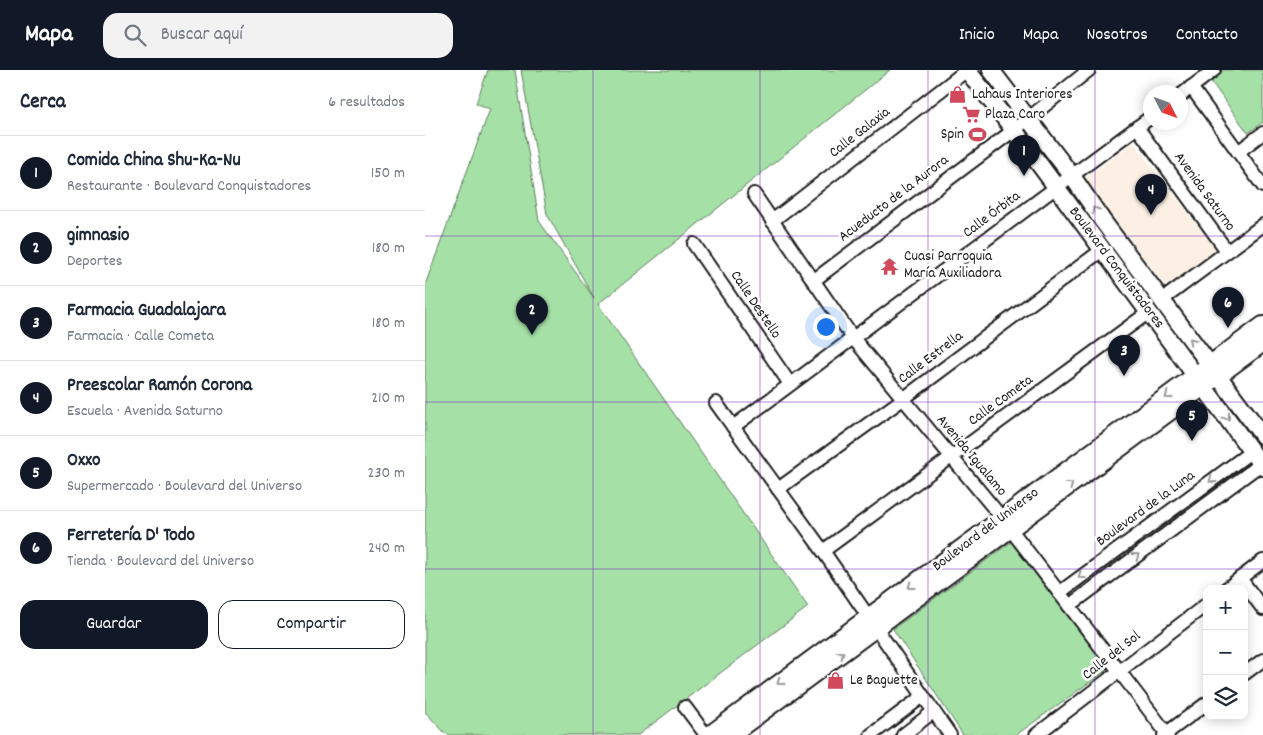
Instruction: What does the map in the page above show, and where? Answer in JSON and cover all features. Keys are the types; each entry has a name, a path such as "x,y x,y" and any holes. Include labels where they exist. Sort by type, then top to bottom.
{"street":[{"name":"Boulevard Conquistadores","path":"967,70 1014,130 1258,461"},
{"name":"Calle Galaxia","path":"771,221 967,70"},
{"name":"Boulevard Conquistadores","path":"991,70 1072,176 1263,436"},
{"name":"Acueducto de la Aurora","path":"813,281 1014,130 1089,70"},
{"path":"1188,89 1214,70"},
{"path":"1191,87 1263,186"},
{"name":"Calle Órbita","path":"733,427 1143,123"},
{"name":"Avenida Saturno","path":"1137,127 1227,251"},
{"path":"1238,152 1263,133"},
{"name":"Avenida Igualamo","path":"754,194 853,338 1006,524 1166,734"},
{"path":"1162,300 1263,225"},
{"name":"Calle Destello","path":"694,244 790,384"},
{"name":"Calle Estrella","path":"778,489 903,399 1102,250"},
{"name":"Calle Cometa","path":"823,551 1149,312"},
{"name":"Boulevard del Universo","path":"731,735 872,623 1214,370 1263,324"},
{"name":"Boulevard del Universo","path":"1214,370 1263,343"},
{"path":"716,403 823,551 950,735"},
{"name":"Boulevard de la Luna","path":"1059,593 1181,503 1258,461"},
{"name":"Boulevard de la Luna","path":"1069,606 1191,515 1258,461"},
{"path":"1181,503 1191,515"},
{"path":"1231,585 1263,560"},
{"path":"1240,578 1263,609"},
{"name":"Calle del Sol","path":"1036,735 1203,607"},
{"name":"Boulevard del Universo","path":"708,735 872,623"},
{"path":"1248,671 1263,660"},
{"path":"871,735 923,696"},
{"path":"1166,734 1203,706"},
{"path":"685,707 708,735"},
{"path":"903,735 933,712"}],"shaded area":[{"path":"1134,142 1218,252 1168,290 1084,179"}],"green space":[{"path":"488,70 515,70 539,221 594,298 547,214 521,70 890,70 598,304 808,607 638,735 447,735 425,712 425,285 490,109 476,103"},
{"path":"1224,70 1263,70 1263,122 1248,133 1210,80"},
{"path":"1011,542 1108,669 1016,735 963,735 893,629"}],"place":[{"name":"Lahaus Interiores","path":"958,95"},
{"name":"Plaza Caro","path":"971,115"},
{"name":"Spin","path":"978,135"},
{"name":"Comida China Shu-Ka-Nu","path":"1024,176"},
{"name":"Preescolar Ramón Corona","path":"1151,215"},
{"name":"Cuasi Parroquia María Auxiliadora","path":"890,266"},
{"name":"Ferretería D' Todo","path":"1228,328"},
{"name":"gimnasio","path":"532,335"},
{"name":"Farmacia Guadalajara","path":"1124,376"},
{"name":"Oxxo","path":"1192,441"},
{"name":"Le Baguette","path":"836,681"}]}
